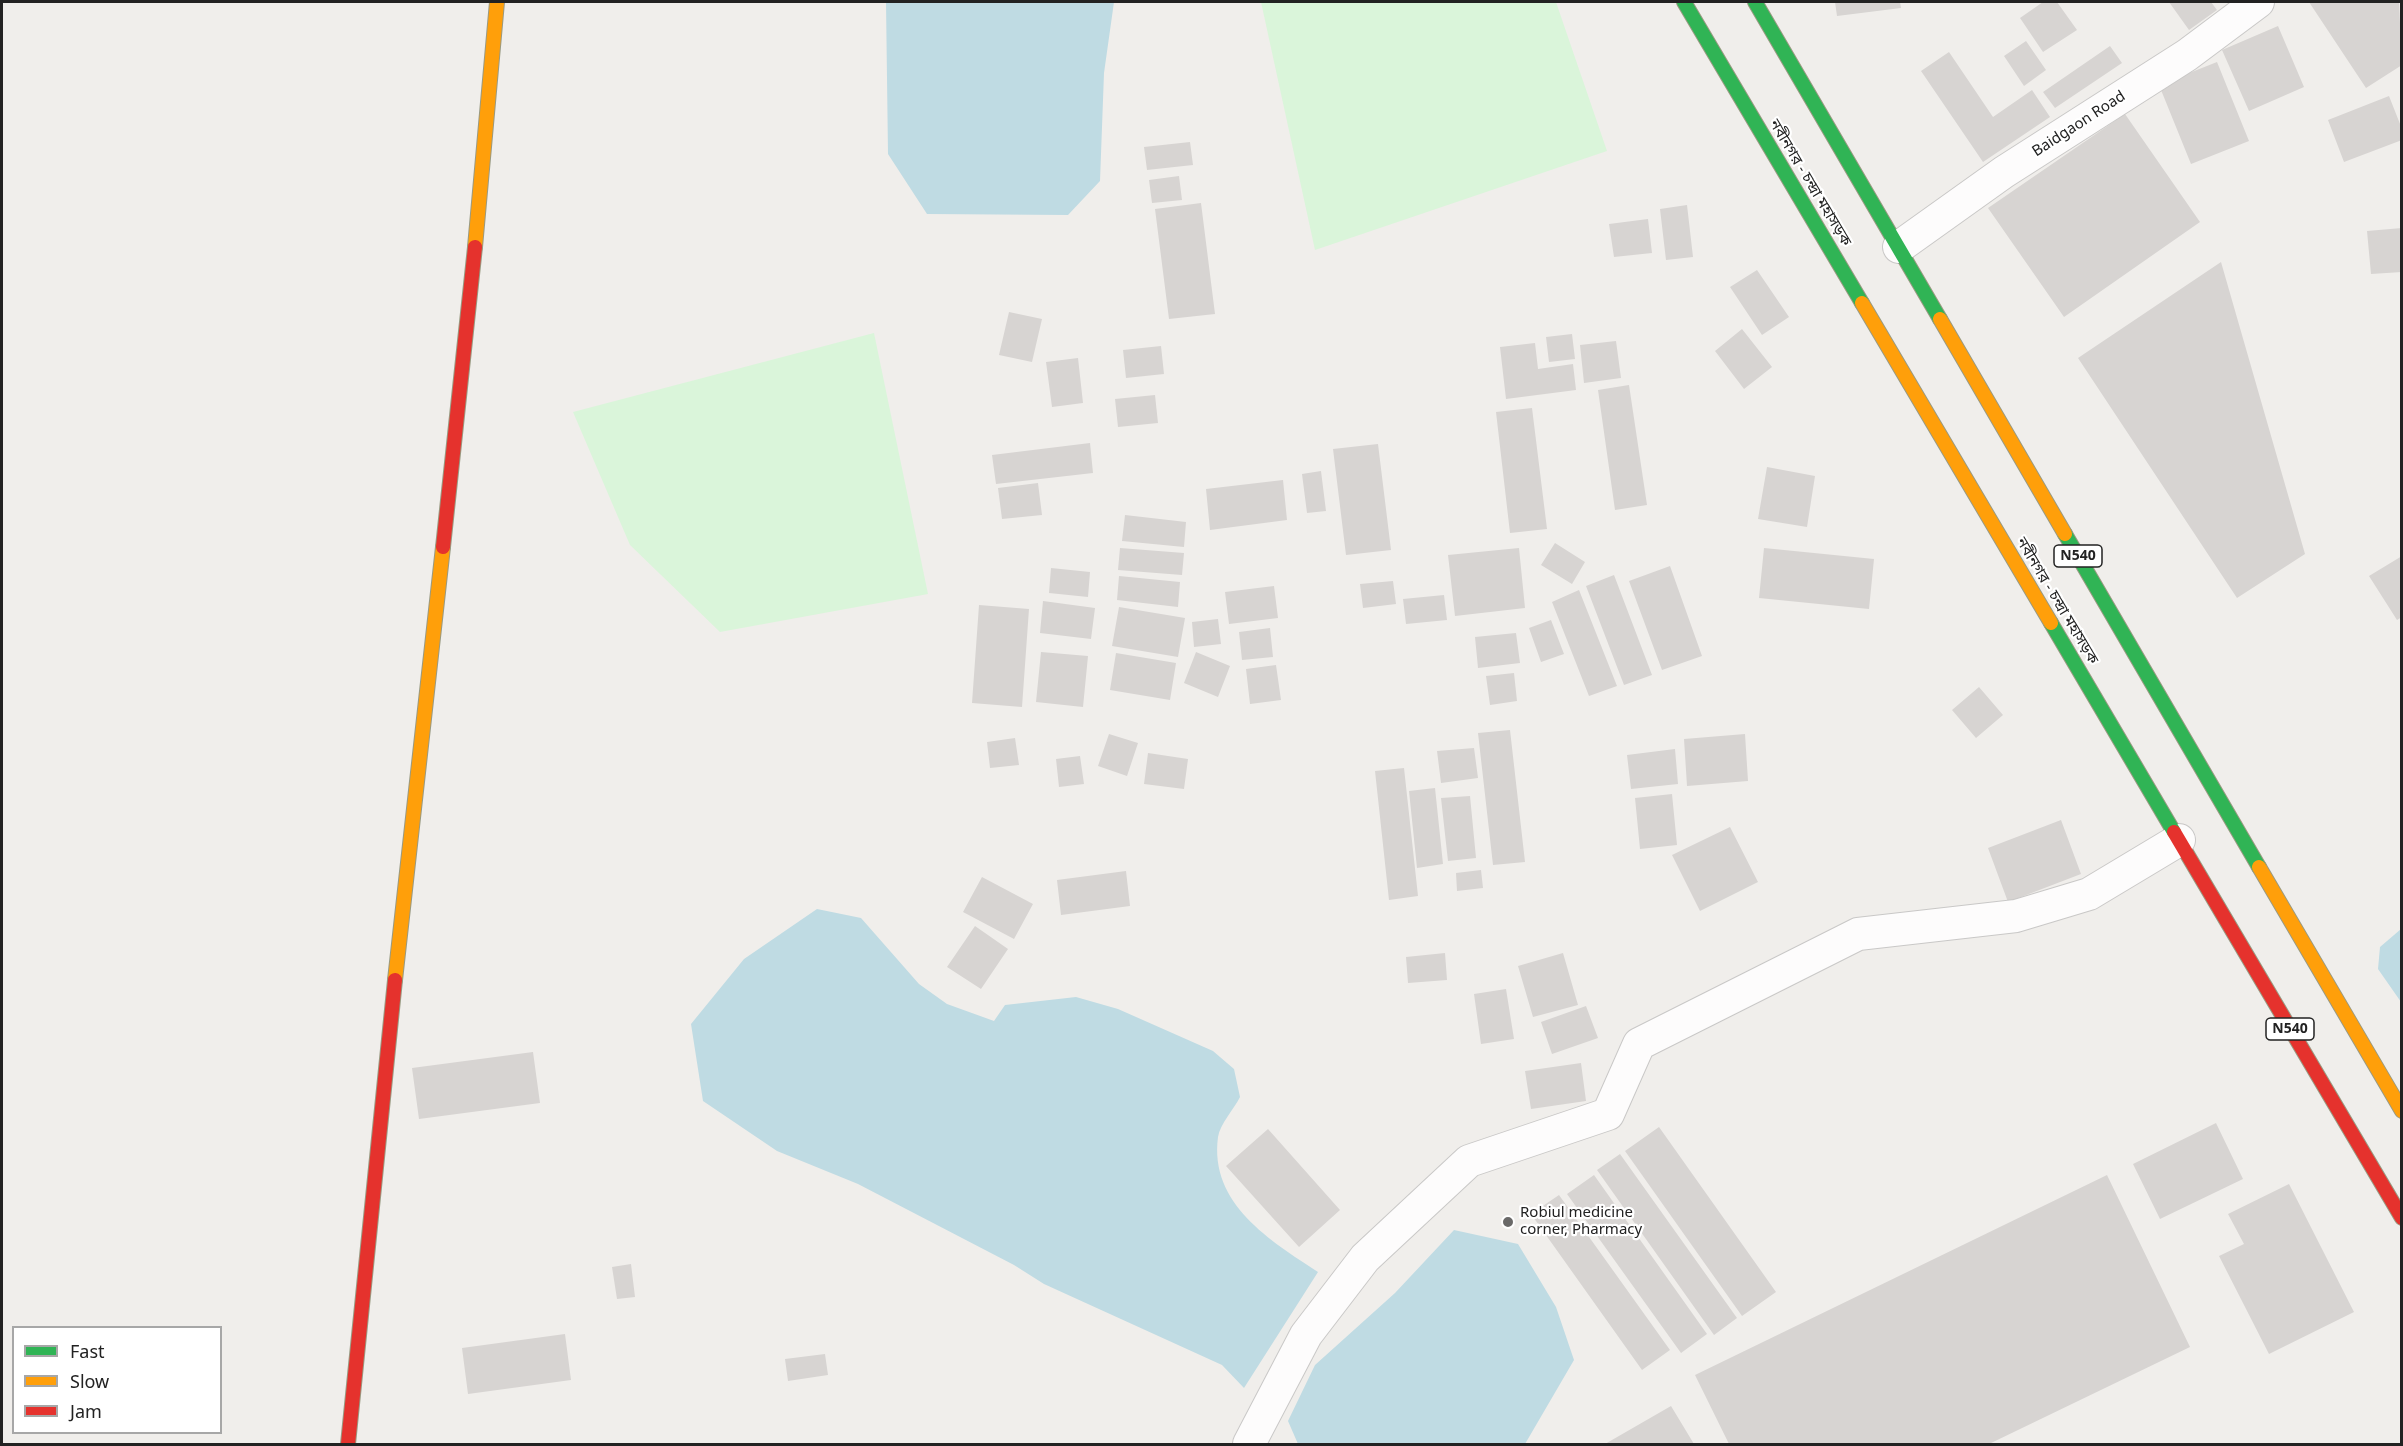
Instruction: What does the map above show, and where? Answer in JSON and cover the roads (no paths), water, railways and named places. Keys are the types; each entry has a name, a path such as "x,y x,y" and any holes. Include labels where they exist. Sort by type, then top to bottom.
{"main road":[{"path":"348,1444 416,770 465,359 497,2"},
{"name":"নবীনগর - চন্দ্রা মহাসড়ক","path":"1684,2 2402,1218"},
{"name":"N540","path":"1755,2 2228,817 2402,1111"}],"street":[{"name":"Baidgaon Road","path":"1899,247 2004,172 2187,55 2258,2"},
{"path":"1249,1444 1306,1335 1365,1258 1469,1161 1608,1114 1639,1044 1858,934 2016,916 2089,894 2179,840"}],"water":[{"path":"886,2 1114,2 1104,73 1100,181 1068,215 927,214 888,154"},
{"path":"817,909 861,918 919,984 947,1004 994,1021 1005,1005 1076,997 1118,1009 1213,1051 1234,1069 1240,1097 1224,1122 1218,1137 1218,1161 1223,1182 1233,1201 1247,1218 1281,1247 1318,1272 1244,1388 1222,1365 1044,1284 1014,1265 858,1184 777,1151 703,1101 691,1024 744,959"},
{"path":"2401,929 2401,1002 2378,969 2380,947"},
{"path":"1454,1230 1518,1244 1556,1307 1574,1360 1525,1444 1298,1444 1288,1421 1315,1365 1395,1293"}],"place":[{"name":"Robiul medicine corner, Pharmacy","path":"1508,1222"}]}
